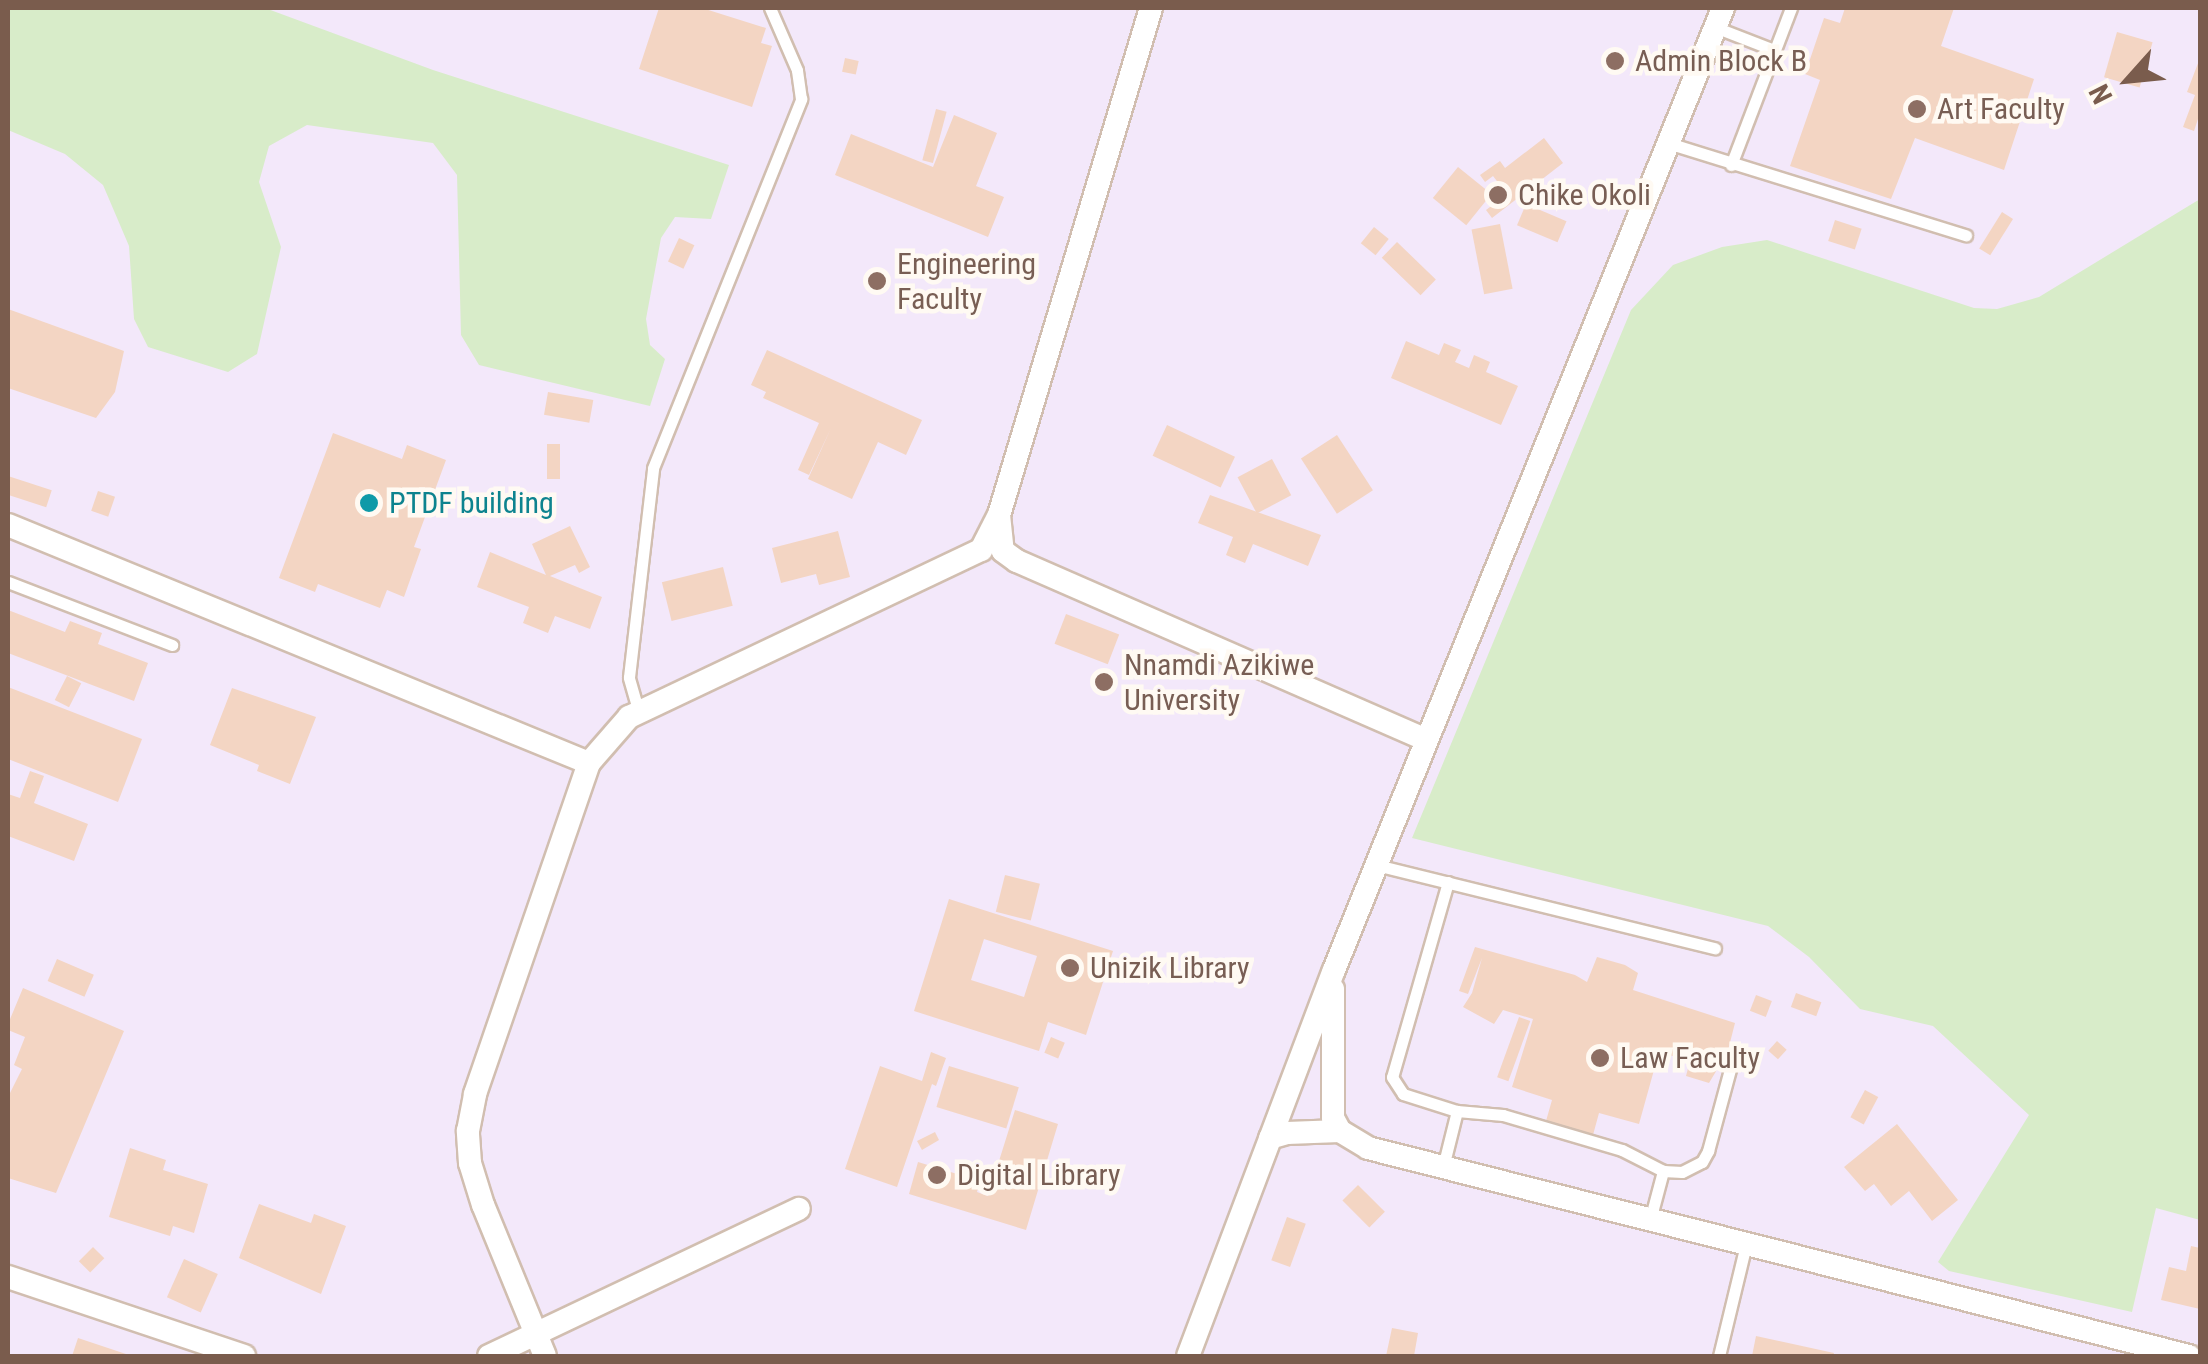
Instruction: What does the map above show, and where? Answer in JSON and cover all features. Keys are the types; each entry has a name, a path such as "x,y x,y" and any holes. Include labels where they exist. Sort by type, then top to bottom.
{"street":[{"path":"992,550 1151,8"},
{"path":"1188,1356 1334,970 1719,17"},
{"path":"8,525 589,763"},
{"path":"545,1356 483,1205 470,1163 468,1131 475,1094 589,763 615,731 639,713 992,550 1426,740"},
{"path":"1334,970 1333,1118 1340,1131 1368,1148 2190,1356"},
{"path":"1270,1138 1286,1132 1340,1131"},
{"path":"489,1356 799,1209"},
{"path":"8,1277 244,1356"}],"lane":[{"path":"639,713 628,677 653,468 800,99 797,70 770,8"},
{"path":"1731,164 1791,8"},
{"path":"1719,17 1774,50"},
{"path":"1668,143 1966,235"},
{"path":"8,582 172,645"},
{"path":"1376,865 1715,948"},
{"path":"1448,882 1392,1077 1403,1094 1458,1111 1503,1115 1622,1150 1663,1170 1682,1172 1702,1162 1732,1066"},
{"path":"1442,1167 1458,1111"},
{"path":"1650,1220 1663,1170"},
{"path":"1719,1356 1746,1244"}],"shaded area":[{"name":"Nnamdi Azikiwe University","path":"8,8 2200,8 2200,1356 8,1356"}],"green space":[{"path":"8,8 265,8 433,70 729,165 711,219 675,217 661,238 646,319 650,345 665,359 650,406 479,365 461,335 457,175 433,143 307,125 269,146 259,182 281,247 257,354 228,372 148,347 134,319 129,246 103,185 65,154 8,130"},
{"path":"2200,199 2200,1220 2156,1208 2132,1312 1949,1271 1938,1262 2029,1115 1933,1026 1860,1009 1809,957 1768,926 1412,838 1631,310 1673,265 1722,247 1767,240 1974,308 1997,309 2039,297"}],"building":[{"path":"659,8 702,8 766,28 761,43 772,46 752,107 639,69"},
{"name":"Art Faculty","path":"1845,8 1954,8 1941,46 2034,79 2004,170 1915,138 1891,199 1790,166 1820,80 1805,74 1824,18 1840,23"},
{"path":"2117,32 2153,42 2140,87 2104,77"},
{"path":"845,58 859,61 856,75 842,72"},
{"path":"2200,58 2200,113 2194,131 2183,127 2195,95 2187,92"},
{"path":"936,109 947,112 933,163 922,160"},
{"path":"954,115 997,133 976,186 1004,197 988,237 835,175 851,134 933,167"},
{"path":"1544,138 1563,163 1492,218 1486,210 1507,194 1493,176 1485,182 1480,175 1500,161 1505,168"},
{"path":"1458,167 1491,194 1466,225 1433,198"},
{"path":"1526,204 1567,221 1558,242 1517,225"},
{"path":"2002,212 2013,219 1990,255 1979,248"},
{"path":"1835,220 1862,229 1855,250 1828,241"},
{"path":"1500,224 1513,289 1484,294 1472,230"},
{"path":"1374,227 1389,239 1376,255 1361,243"},
{"path":"679,238 694,245 683,269 668,262"},
{"path":"1397,242 1436,280 1421,295 1382,258"},
{"path":"8,309 124,351 115,392 96,418 8,388"},
{"path":"1406,341 1439,355 1444,343 1461,350 1455,362 1469,368 1474,355 1490,362 1486,372 1518,386 1501,425 1391,378"},
{"path":"767,350 922,420 906,455 878,442 852,499 808,479 831,428 809,475 798,470 819,423 763,398 766,392 751,385"},
{"path":"548,392 593,400 589,423 544,415"},
{"path":"1167,425 1235,457 1221,488 1153,456"},
{"name":"PTDF building","path":"333,433 402,459 407,445 446,460 414,547 421,549 404,597 387,590 380,608 318,584 315,592 279,578"},
{"path":"1337,435 1373,490 1337,514 1301,458"},
{"path":"547,444 560,444 560,479 547,479"},
{"path":"1272,459 1291,495 1257,514 1238,477"},
{"path":"8,476 52,490 46,507 8,495"},
{"path":"98,491 115,497 108,517 91,511"},
{"path":"1210,495 1321,535 1308,566 1253,544 1245,563 1226,555 1233,537 1198,523"},
{"path":"570,526 590,567 579,573 575,565 550,576 602,597 590,629 555,616 548,633 523,623 529,607 477,587 490,552 546,575 532,544"},
{"path":"838,531 850,577 819,585 816,574 781,583 772,548"},
{"path":"723,567 733,606 672,621 662,582"},
{"path":"8,610 65,632 70,621 102,633 98,644 148,663 134,701 8,653"},
{"path":"1066,614 1119,634 1108,664 1055,644"},
{"path":"67,676 81,683 69,707 55,700"},
{"path":"8,687 142,739 118,802 8,759"},
{"path":"232,688 316,717 290,784 257,771 259,765 210,745"},
{"path":"30,771 44,776 34,803 88,824 74,861 8,836 8,794 20,798"},
{"path":"1005,875 1040,884 1031,921 996,912"},
{"name":"Unizik Library","path":"949,899 1113,951 1086,1035 1048,1022 1039,1051 914,1011","holes":["984,939 1037,956 1024,997 971,980"]},
{"path":"1475,947 1575,975 1587,982 1597,957 1625,965 1638,973 1633,990 1735,1023 1723,1070 1718,1068 1709,1083 1686,1076 1690,1061 1659,1052 1639,1124 1599,1113 1593,1135 1546,1121 1552,1100 1512,1087 1533,1019 1503,1010 1494,1024 1463,1007 1472,993 1482,958 1468,994 1459,991"},
{"path":"57,959 94,975 84,997 48,981"},
{"path":"23,988 124,1031 56,1193 8,1178 8,1097 22,1069 14,1065 25,1037 8,1030 8,1024"},
{"path":"1796,993 1821,1002 1816,1016 1791,1007"},
{"path":"1756,995 1772,1001 1766,1017 1750,1011"},
{"path":"1519,1017 1530,1021 1508,1081 1497,1077"},
{"path":"1051,1037 1065,1043 1058,1059 1044,1053"},
{"path":"1777,1041 1787,1050 1778,1059 1768,1051"},
{"path":"931,1052 946,1058 936,1086 932,1084 897,1187 845,1169 880,1066 922,1081"},
{"path":"949,1066 1019,1087 1006,1128 936,1107"},
{"path":"1865,1090 1878,1097 1864,1124 1850,1117"},
{"path":"1015,1110 1058,1124 1026,1230 909,1194 918,1162 980,1181 977,1192 988,1196"},
{"path":"1897,1124 1958,1200 1932,1221 1909,1191 1891,1206 1874,1184 1865,1191 1844,1167"},
{"path":"935,1132 939,1140 922,1150 917,1141"},
{"path":"130,1148 166,1160 163,1170 208,1184 194,1233 173,1226 170,1236 109,1217"},
{"path":"1358,1185 1385,1212 1369,1227 1342,1201"},
{"path":"259,1204 311,1223 314,1214 346,1226 321,1294 239,1258"},
{"path":"1287,1217 1306,1224 1290,1267 1271,1260"},
{"path":"2191,1246 2200,1248 2200,1309 2161,1300 2169,1267 2186,1271"},
{"path":"93,1247 104,1258 90,1272 79,1261"},
{"path":"184,1259 218,1274 201,1312 167,1297"},
{"path":"1392,1328 1418,1333 1414,1356 1386,1356"},
{"path":"1756,1336 1834,1353 1752,1356"},
{"path":"78,1338 132,1356 72,1356"}],"place":[{"name":"Admin Block B","path":"1615,61"},
{"name":"Art Faculty","path":"1917,109"},
{"name":"Chike Okoli","path":"1498,195"},
{"name":"Engineering Faculty","path":"877,281"},
{"name":"PTDF building","path":"369,503"},
{"name":"Nnamdi Azikiwe University","path":"1104,682"},
{"name":"Unizik Library","path":"1070,968"},
{"name":"Law Faculty","path":"1600,1058"},
{"name":"Digital Library","path":"937,1175"}]}
